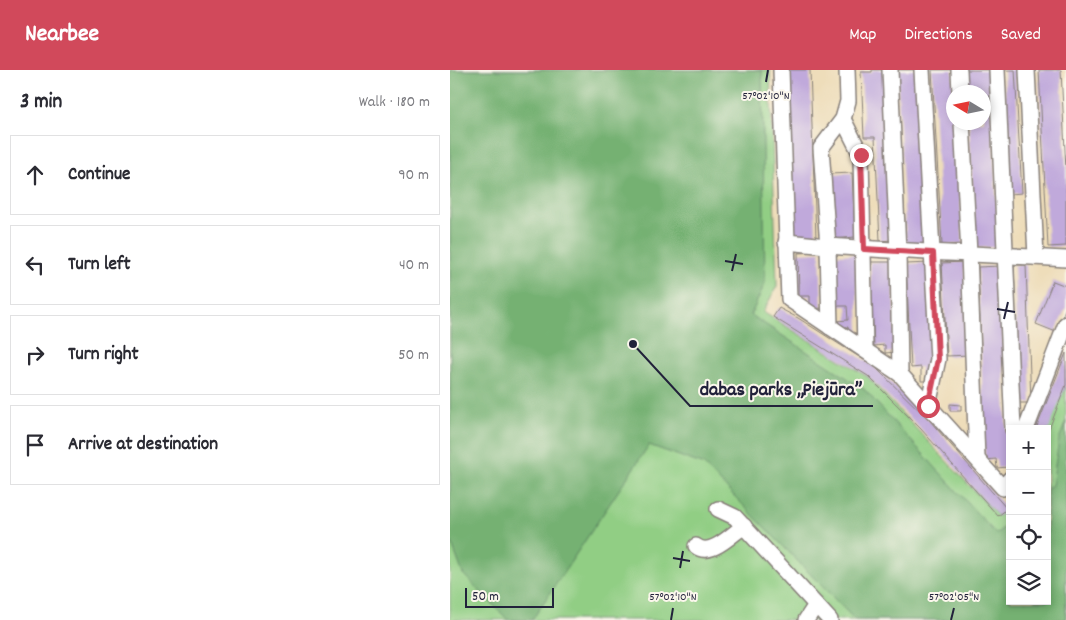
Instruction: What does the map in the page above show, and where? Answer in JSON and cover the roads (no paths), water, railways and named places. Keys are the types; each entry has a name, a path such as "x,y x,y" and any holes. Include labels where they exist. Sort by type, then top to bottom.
{"lane":[{"path":"781,70 789,300 900,374 1003,488 1006,484"},
{"path":"830,327 828,247 821,148 843,120 848,101 847,70"},
{"path":"890,70 898,252 900,374"},
{"path":"922,70 938,359 928,406"},
{"path":"958,70 959,85"},
{"path":"997,70 1007,255 1013,425"},
{"path":"1027,70 1036,257"},
{"path":"843,120 861,155 865,350"},
{"path":"962,130 977,458"},
{"path":"786,242 898,252 1007,255 1066,259"},
{"path":"1028,425 1066,324"},
{"path":"718,508 729,512 744,526 830,620"},
{"path":"696,546 705,550 714,548 744,526"},
{"path":"806,620 816,606"}],"place":[{"name":"dabas parks „Piejūra”","path":"633,344"}]}
